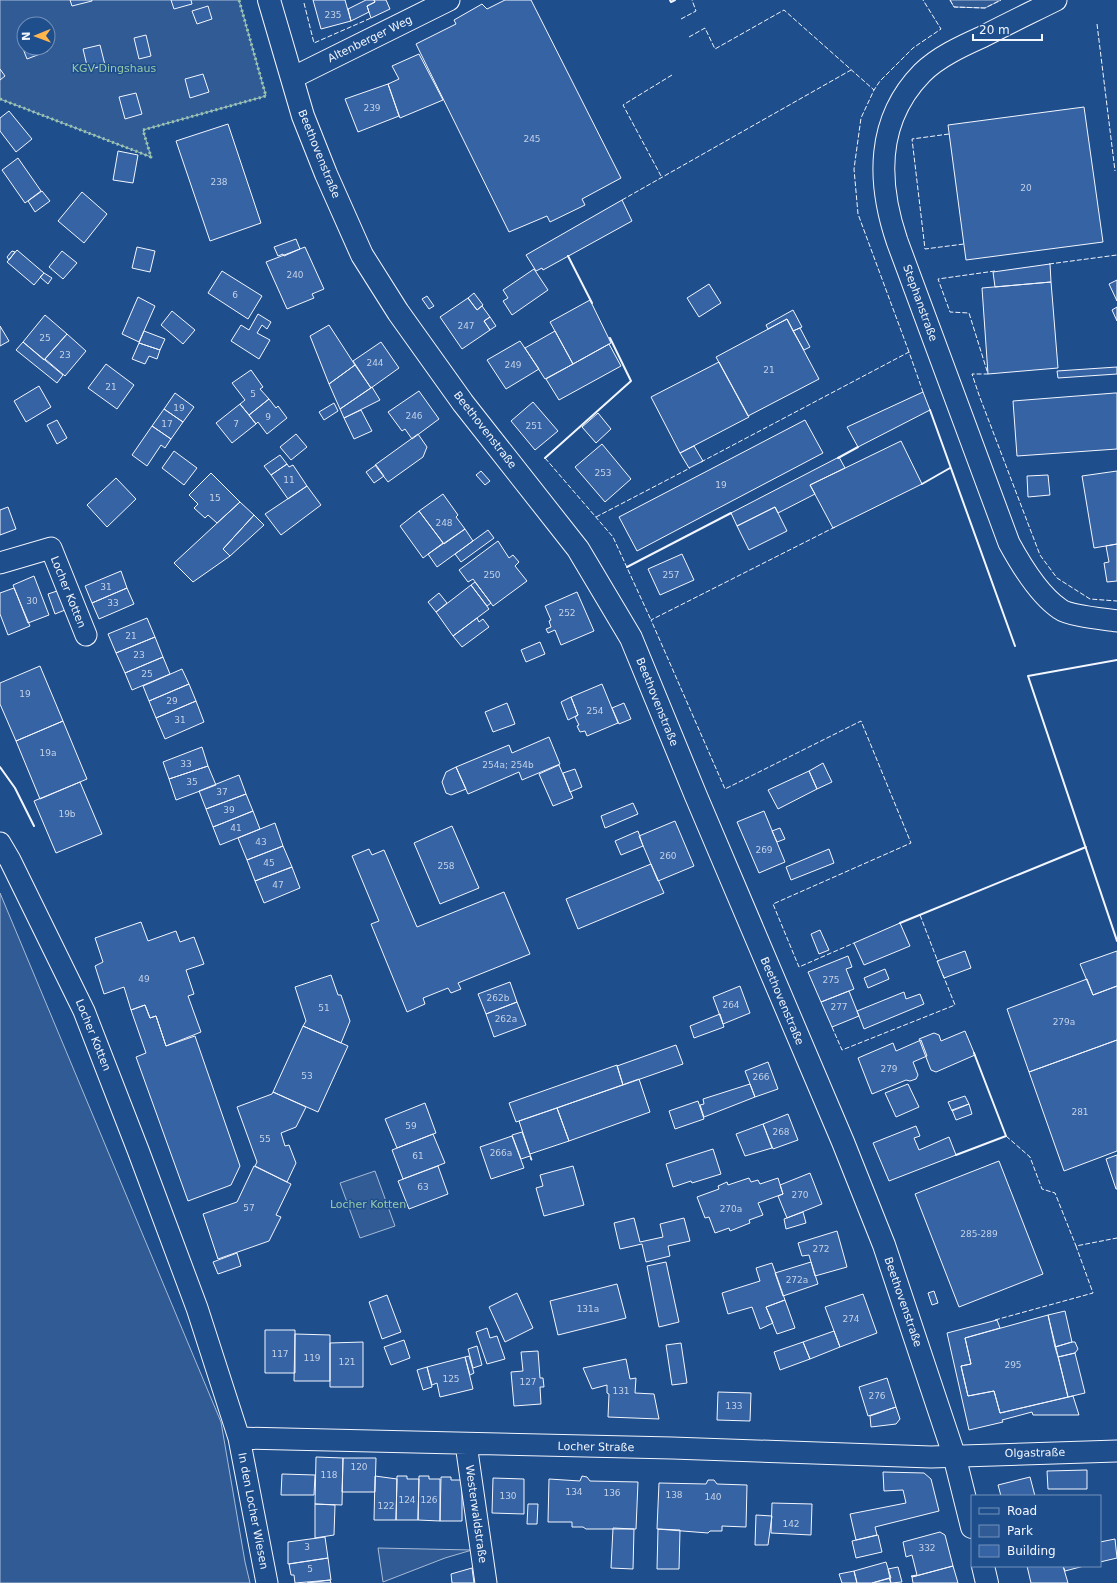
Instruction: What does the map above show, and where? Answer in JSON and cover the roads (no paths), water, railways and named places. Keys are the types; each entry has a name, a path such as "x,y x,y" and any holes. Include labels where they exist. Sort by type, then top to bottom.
{"main road":[{"name":"Beethovenstraße","path":"269,0 303,116 326,174 362,255 383,290 463,403 578,549 624,624 846,1151 884,1245 954,1455 971,1524"},
{"path":"983,1567 987,1583"}],"street":[{"name":"Altenberger Weg","path":"292,78 449,0"},
{"name":"Stephanstraße","path":"1056,0 967,44 941,59 923,72 905,95 893,119 885,145 883,179 890,219 897,241 1009,543 1032,579 1060,610 1093,618 1117,621"},
{"name":"Locher Kotten","path":"0,563 51,548 86,636"},
{"name":"Locher Kotten","path":"0,843 10,860 84,1011 194,1301 238,1438"},
{"name":"Locher Straße","path":"238,1438 696,1449 931,1457 954,1455"},
{"name":"In den Locher Wiesen","path":"238,1438 267,1583"},
{"name":"Westerwaldstraße","path":"466,1444 486,1583"},
{"name":"Olgastraße","path":"954,1455 1117,1451"}],"park label":[{"name":"KGV Dingshaus","path":"114,68"}]}
